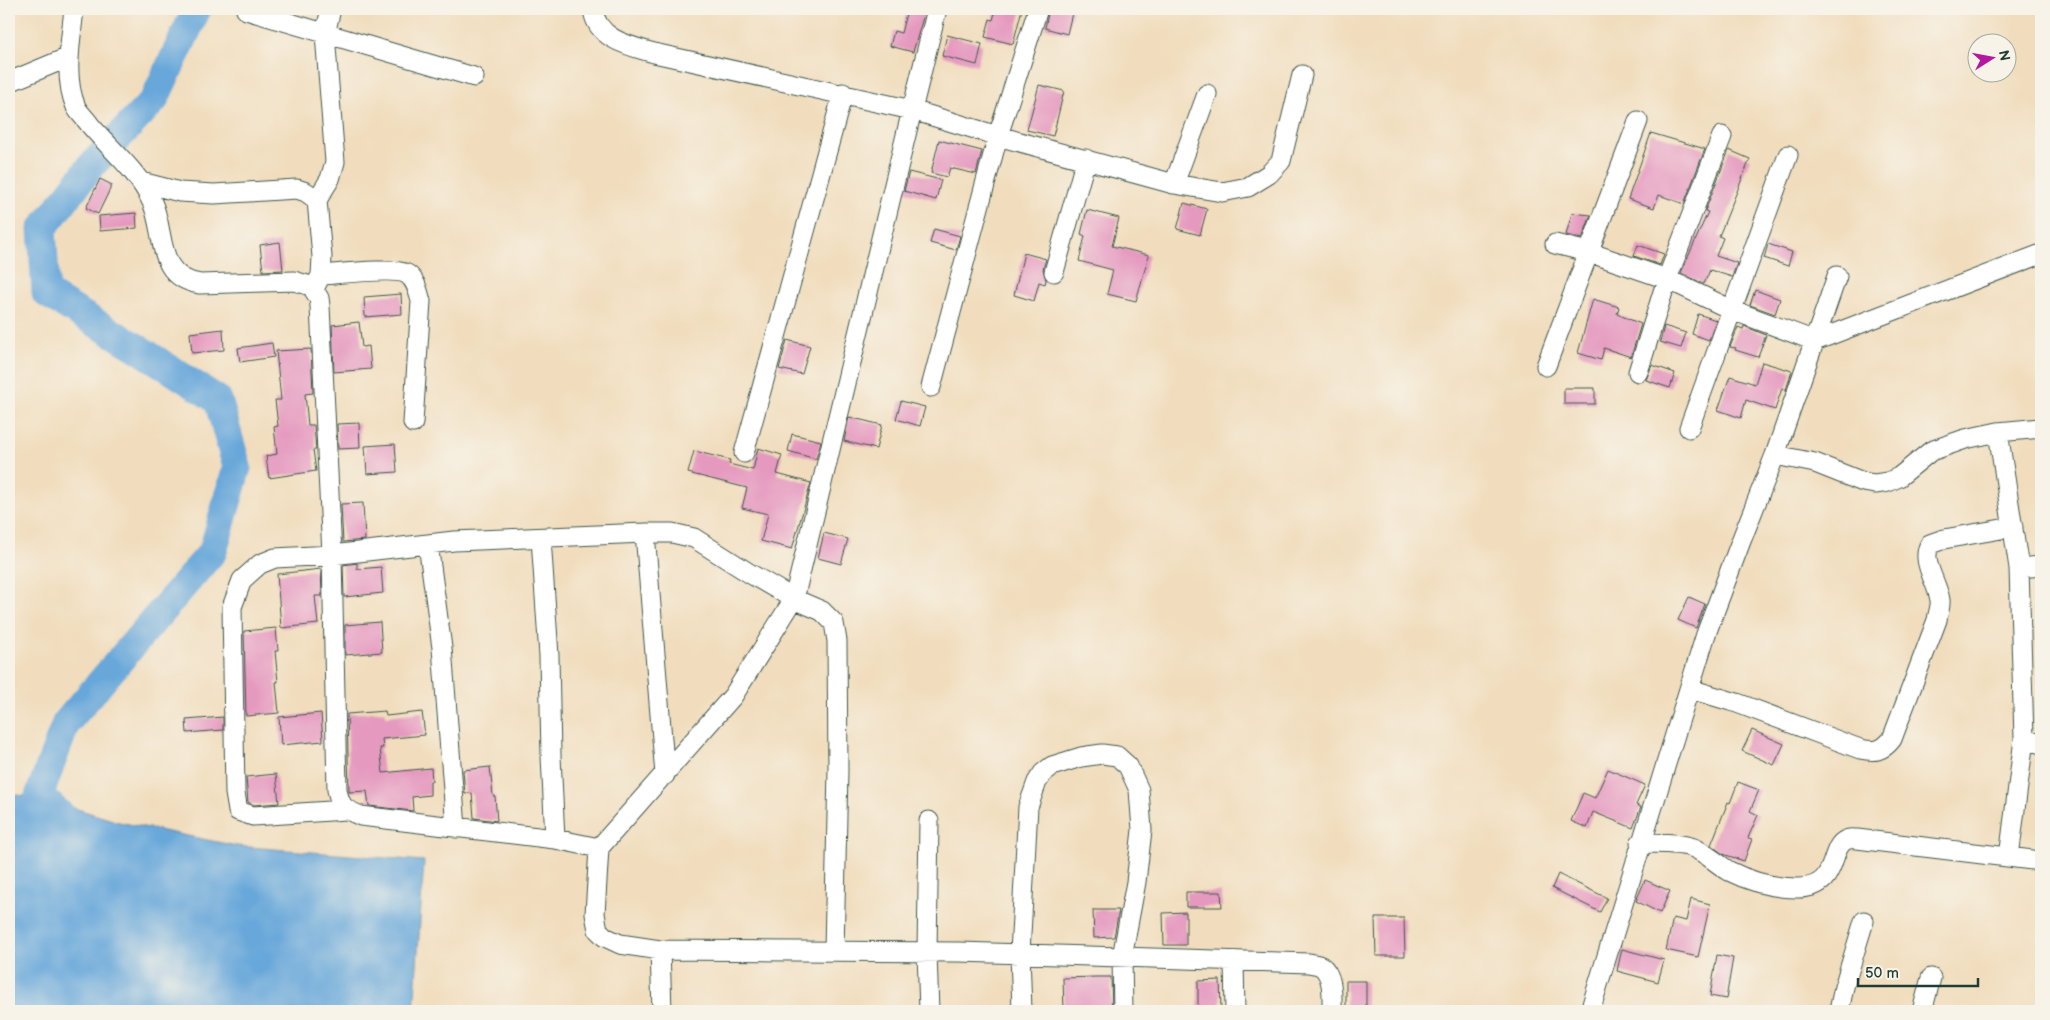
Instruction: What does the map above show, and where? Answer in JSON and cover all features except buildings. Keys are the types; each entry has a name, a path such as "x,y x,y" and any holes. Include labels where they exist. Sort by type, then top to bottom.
{"street":[{"path":"74,9 69,57 71,89 77,108 101,139 141,182 152,203 160,228 162,250 172,268 179,275 190,282 200,284 294,281 310,286 318,282 392,271 406,273 415,283 421,301 414,423"},
{"path":"330,9 325,34 336,162 330,179 317,200 322,257 318,282 332,555 337,790 340,802 346,810"},
{"path":"593,9 593,13 604,32 621,44 654,53 843,93 912,110 998,136 1174,184 1222,192 1248,187 1269,174 1281,161 1302,75"},
{"path":"937,9 794,600 733,696 599,848 595,914 598,930 605,938 620,944 660,950 1020,953 1309,963 1321,966 1327,974 1331,985 1332,1011"},
{"path":"931,387 998,136 1038,9"},
{"path":"246,10 474,77"},
{"path":"9,82 69,57"},
{"path":"744,453 843,93"},
{"path":"1174,184 1207,94"},
{"path":"1546,366 1638,121"},
{"path":"1638,372 1667,279 1722,136"},
{"path":"1689,428 1788,155"},
{"path":"1054,272 1086,159"},
{"path":"141,182 180,192 214,194 297,190 306,192 317,200"},
{"path":"1555,244 1588,252 1667,279 1732,310 1815,341 2041,254"},
{"path":"1590,1011 1640,843 1710,625 1775,455 1837,276"},
{"path":"1775,455 1815,463 1863,482 1875,484 1888,482 1899,477 1931,451 1965,439 1998,432 2041,428"},
{"path":"1998,432 2013,527 2015,552 2019,568 2032,742 2009,857"},
{"path":"1690,689 1737,703 1860,749 1874,752 1885,748 1892,739 1937,620 1940,602 1935,581 1927,562 1926,551 1930,544 1944,539 2013,527"},
{"path":"645,533 665,775"},
{"path":"599,848 555,839 361,816 346,810 253,816 238,811 235,792 232,606 242,580 260,564 274,558 332,555 454,541 672,533 694,538 794,600 822,611 834,623 837,641 838,770 834,951"},
{"path":"541,538 549,656 555,839"},
{"path":"428,544 442,648 456,828"},
{"path":"2019,568 2041,566"},
{"path":"1022,1011 1020,953 1028,807 1036,782 1052,766 1081,757 1102,754 1116,756 1128,766 1139,790 1142,830 1136,882 1122,957 1123,1011"},
{"path":"929,821 927,952 929,1011"},
{"path":"1640,843 1682,845 1694,848 1730,871 1756,882 1796,888 1816,885 1826,878 1841,843 1847,839 1857,838 2041,861"},
{"path":"1839,1011 1844,987 1864,921"},
{"path":"660,950 662,1011"},
{"path":"1234,961 1235,1011"},
{"path":"1922,1011 1932,978"}],"water":[{"path":"9,794 42,798 119,822 237,846 424,861 414,1011 9,1011"}],"waterway":[{"path":"72,825 39,796 66,723 213,551 237,467 218,400 136,347 46,293 42,229 92,165 154,100 197,9"}]}
